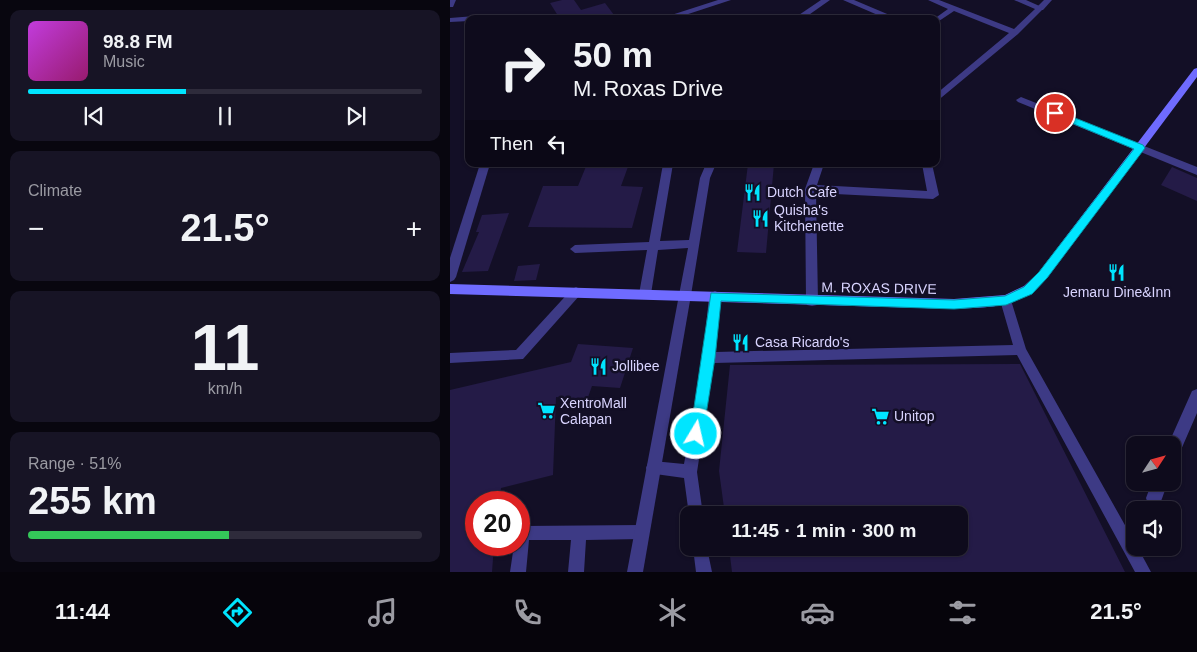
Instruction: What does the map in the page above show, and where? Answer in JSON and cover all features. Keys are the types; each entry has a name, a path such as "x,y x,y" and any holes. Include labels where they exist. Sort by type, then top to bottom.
{"main road":[{"name":"M. ROXAS DRIVE","path":"450,289 954,304 1006,300 1028,290 1043,275 1197,71"}],"street":[{"path":"450,5 452,0"},
{"path":"676,15 727,0"},
{"path":"805,15 826,0"},
{"path":"847,0 884,15"},
{"path":"932,0 1015,32"},
{"path":"940,96 1015,32 1040,8 1018,0"},
{"path":"940,18 954,8"},
{"path":"450,20 465,19"},
{"path":"1021,100 1197,171"},
{"path":"450,277 484,167"},
{"path":"812,301 810,189 818,167"},
{"path":"810,189 933,195 928,167"},
{"path":"635,572 685,295"},
{"path":"1180,436 1197,396"},
{"path":"1154,498 1157,491"}],"lane":[{"path":"1040,8 1048,0"},
{"path":"646,294 667,167"},
{"path":"685,295 705,178 710,167"},
{"path":"576,249 694,244"},
{"path":"450,358 519,355 576,292"},
{"path":"695,506 690,472 709,358 716,296"},
{"path":"1006,300 1020,350 1143,572"},
{"path":"709,358 1020,350"},
{"path":"653,468 690,472"},
{"path":"518,572 523,533 641,532"},
{"path":"576,572 579,533"},
{"path":"701,556 704,572"}],"building":[{"path":"574,0 581,10 605,3 614,15 558,15 550,3"},
{"path":"586,167 628,167 621,186 643,187 632,228 528,227 543,186 578,186"},
{"path":"748,167 774,167 766,253 737,252"},
{"path":"1172,167 1197,178 1197,201 1161,185"},
{"path":"509,213 488,271 462,272 479,232 476,232 482,215"},
{"path":"540,264 536,280 514,281 518,266"},
{"path":"578,344 633,348 620,388 592,386 587,400 556,397 553,475 501,488 501,491 465,491 465,556 493,556 492,572 450,572 450,390 571,362"},
{"name":"Unitop","path":"1020,364 1125,572 732,572 730,556 968,556 968,506 724,506 719,471 730,365"}],"place":[{"name":"Dutch Cafe","path":"753,192"},
{"name":"Quisha's Kitchenette","path":"760,218"},
{"name":"Jemaru Dine&Inn","path":"1117,272"},
{"name":"Casa Ricardo's","path":"741,342"},
{"name":"Jollibee","path":"598,366"},
{"name":"XentroMall Calapan","path":"546,411"},
{"name":"Unitop","path":"880,416"}],"route":[{"path":"696,434 709,358 716,296 812,301 954,304 1006,300 1028,290 1043,275 1140,148 1055,113"}]}
